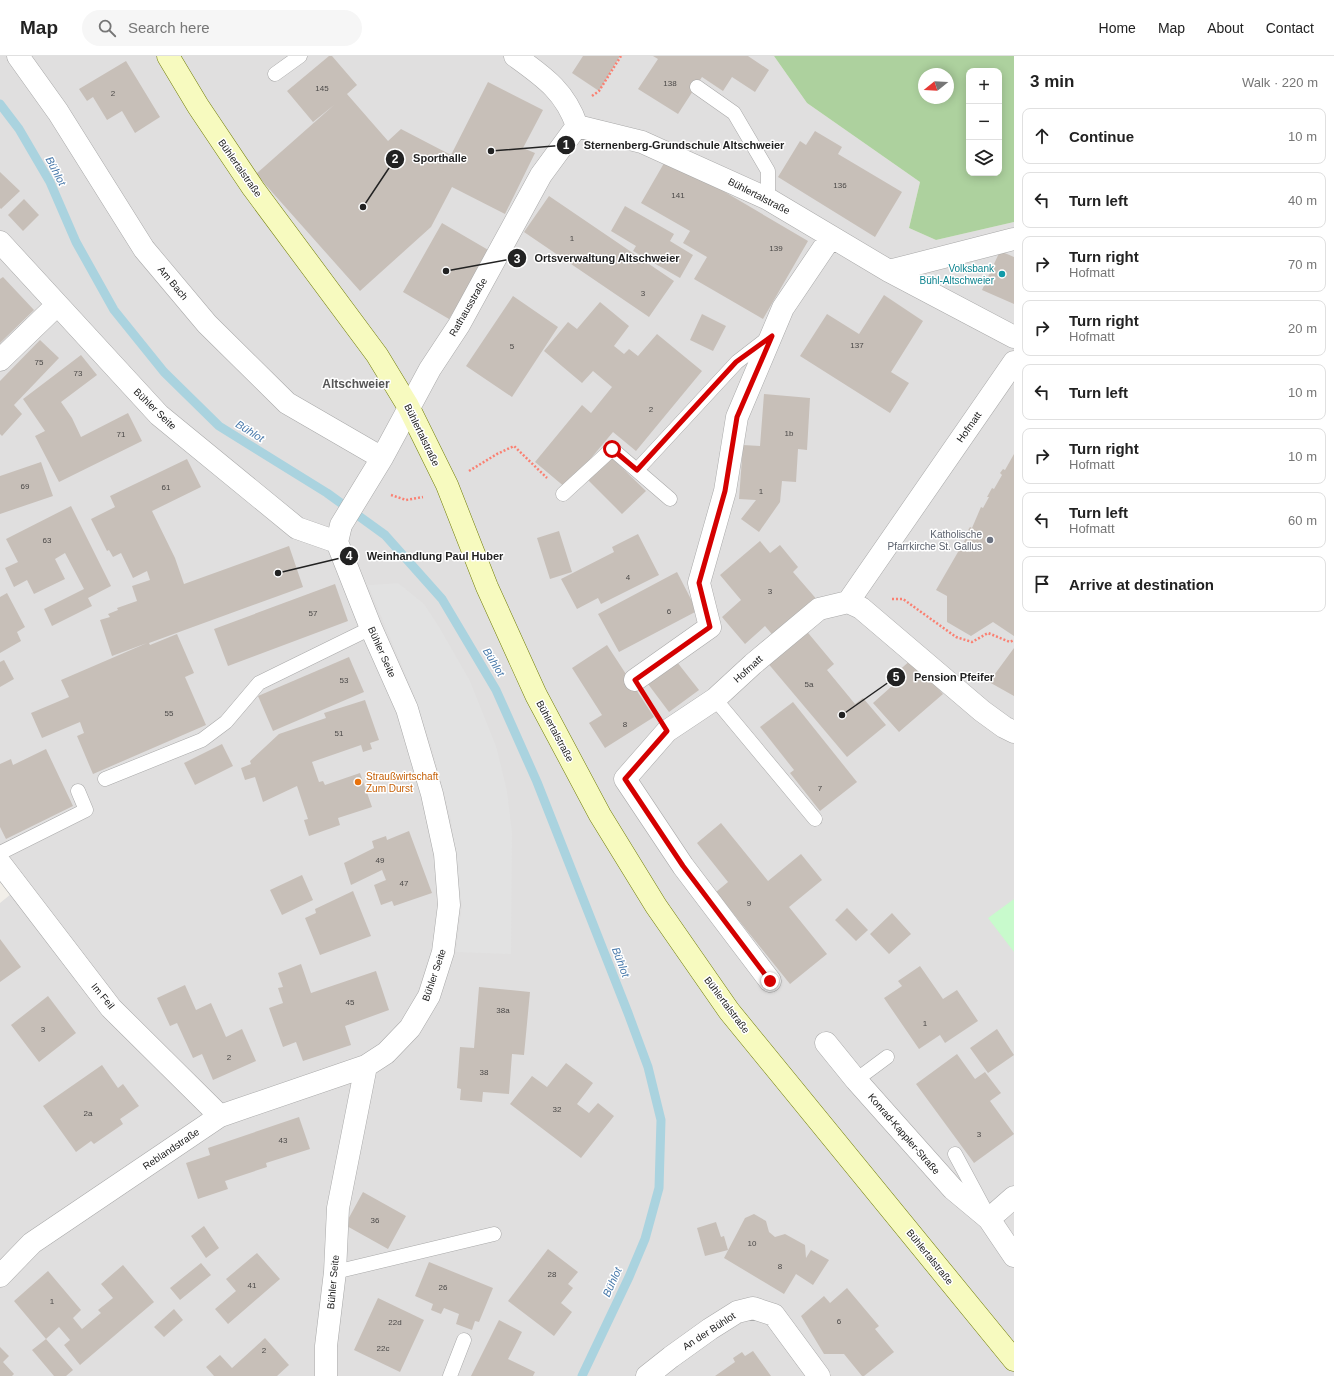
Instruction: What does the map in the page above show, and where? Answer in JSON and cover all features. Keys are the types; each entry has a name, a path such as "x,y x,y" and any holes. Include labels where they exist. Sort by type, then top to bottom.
{"main road":[{"name":"Bühlertalstraße","path":"168,56 198,106 253,188 377,355 408,406 447,485 487,587 536,695 600,815 656,906 729,1010 1014,1360"}],"street":[{"name":"Am Bach","path":"18,56 58,112 144,249 207,324 287,403 382,458"},
{"path":"515,56 550,81 575,118"},
{"name":"Rathausstraße","path":"408,406 459,325 541,175 575,118"},
{"name":"Bühlertalstraße","path":"575,118 642,142 768,199 889,271 1014,337"},
{"path":"635,680 710,627 699,583 725,491 737,417 783,308 831,236"},
{"path":"889,271 1014,238"},
{"name":"Bühler Seite","path":"0,242 159,415 297,528 339,533 371,628 407,709 432,794 445,854 449,905 443,952 429,996 410,1028 386,1053 366,1066 338,1208 335,1272 326,1346 326,1376"},
{"path":"0,360 57,305"},
{"name":"Hofmatt","path":"770,981 683,866 625,779 667,731 715,699 753,664 819,609 855,605 1014,362"},
{"path":"339,533 382,458 408,406"},
{"path":"855,605 982,712 1014,732"},
{"name":"Im Feil","path":"0,863 111,1008 220,1116"},
{"name":"Konrad-Kappler-Straße","path":"826,1043 856,1080 953,1189 989,1219 1014,1256"},
{"name":"Reblandstraße","path":"0,1276 32,1243 220,1116 366,1066"},
{"path":"989,1219 1014,1197"},
{"name":"An der Bühlot","path":"647,1376 671,1357 737,1312 754,1308 774,1315 819,1376"}],"lane":[{"path":"275,74 300,56"},
{"path":"697,87 734,113 768,171 768,199"},
{"path":"637,470 736,362 772,336"},
{"path":"563,494 612,449 670,499"},
{"path":"105,779 202,740 226,722 259,684 371,628"},
{"path":"715,699 814,819"},
{"path":"0,853 86,810 78,791"},
{"path":"856,1080 887,1057"},
{"path":"955,1154 989,1219"},
{"path":"335,1272 494,1234"},
{"path":"450,1376 464,1340"}],"path":[{"path":"575,118 599,91 621,56"},
{"path":"855,605 903,598 956,637 972,642 988,633 1010,642 1014,640"}],"shaded area":[{"path":"0,56 774,56 807,103 920,182 909,228 936,240 1014,222 1014,1376 0,1376 0,903 27,881 0,848"},
{"path":"398,583 424,604 439,627 470,681 496,746 507,791 512,833 511,954 456,952 462,906 451,820 431,745 413,692 368,585"}],"green space":[{"path":"774,56 1014,56 1014,222 936,240 909,228 920,182 807,103"},
{"path":"1014,899 1014,952 988,918"}],"building":[{"path":"329,56 332,56 357,85 347,94 388,141 401,129 451,155 488,82 543,110 523,148 535,153 505,214 452,187 431,227 360,291 256,174 334,105 313,122 287,91"},
{"path":"583,56 620,56 599,91 572,73"},
{"path":"653,56 748,56 769,70 755,92 732,77 723,91 702,77 678,114 638,89 658,59"},
{"path":"126,61 160,117 135,133 122,111 107,120 93,97 87,101 79,89"},
{"path":"815,131 842,147 838,154 902,192 875,237 778,177 800,141 806,145"},
{"path":"667,158 808,241 763,319 694,279 707,257 683,243 690,231 641,203"},
{"path":"0,172 20,191 1,209 0,208"},
{"path":"549,196 674,281 649,317 524,232"},
{"path":"24,199 39,215 23,231 8,215"},
{"path":"625,206 674,234 670,241 693,255 680,278 633,251 636,246 611,231"},
{"path":"442,223 490,251 449,319 403,292"},
{"name":"Volksbank Bühl-Altschweier","path":"1000,251 1014,257 1014,304 982,290"},
{"path":"3,277 34,310 0,343 0,279"},
{"path":"884,295 923,321 891,372 909,383 890,413 800,356 827,314 859,334"},
{"path":"513,296 558,327 512,397 466,366"},
{"path":"600,302 629,326 614,346 624,354 629,349 638,356 657,334 702,371 636,451 613,432 566,488 535,462 582,405 591,413 612,387 593,371 582,383 544,351 568,322 577,329"},
{"path":"702,314 726,326 713,351 690,340"},
{"path":"40,340 59,358 14,405 22,414 2,436 0,434 0,381"},
{"path":"81,355 97,375 61,402 72,418 81,437 128,413 142,441 59,482 35,436 45,431 23,399"},
{"path":"764,394 810,398 807,450 798,449 796,482 782,481 780,502 759,532 741,519 756,500 739,499 743,445 760,446"},
{"name":"Katholische Pfarrkirche St. Gallus","path":"1014,454 1014,636 993,622 971,636 947,622 947,596 936,590 958,552 956,551 959,546 961,547 969,533 967,532 970,527 972,528 981,507 983,508 992,488 994,489 1002,475 1000,473 1003,469 1005,470"},
{"path":"611,457 646,491 622,514 588,480"},
{"path":"187,459 201,487 152,511 175,558 184,584 289,546 303,587 149,643 150,645 177,634 194,673 185,677 206,725 93,774 77,736 84,733 80,722 42,738 31,713 69,697 61,680 147,643 112,656 100,620 110,617 108,614 118,610 117,608 137,601 132,586 150,580 147,571 133,578 121,553 113,557 109,550 107,551 91,519 115,507 110,496"},
{"path":"41,462 53,496 0,514 0,476"},
{"path":"71,506 111,586 88,598 92,606 52,626 44,609 84,589 65,553 55,559 65,579 34,594 27,580 14,587 5,568 18,562 6,539"},
{"path":"559,531 572,572 550,579 537,538"},
{"path":"638,534 659,575 601,604 598,598 577,609 561,579 614,552 612,547"},
{"path":"760,541 770,553 780,545 798,567 793,572 819,602 776,639 765,626 745,644 722,617 741,600 720,575"},
{"path":"677,572 697,611 619,652 598,614"},
{"path":"335,584 348,621 228,666 214,629"},
{"path":"7,593 25,627 17,632 21,641 0,653 0,597"},
{"path":"804,628 834,664 827,670 855,704 863,698 886,725 847,757 766,661"},
{"path":"607,645 654,717 605,748 589,723 602,715 572,668"},
{"path":"1014,648 1014,696 989,682"},
{"path":"349,657 364,692 273,731 258,696"},
{"path":"912,659 943,694 899,732 873,703 892,686 887,681"},
{"path":"4,660 14,679 0,687 0,662"},
{"path":"677,662 699,690 669,712 648,684"},
{"path":"365,700 379,740 370,743 372,749 363,752 361,745 312,762 319,782 323,781 325,785 360,773 372,807 338,818 340,825 309,836 304,820 308,819 297,786 263,802 255,777 245,780 241,768 251,764 250,761 279,734 326,718 324,713"},
{"path":"793,702 857,782 820,811 790,773 794,770 760,727"},
{"path":"222,744 233,766 195,785 184,763"},
{"path":"46,749 73,806 6,839 0,827 0,764 11,759 13,765"},
{"path":"721,823 768,881 801,854 822,880 789,907 827,954 790,984 716,892 728,882 697,843"},
{"path":"409,831 432,893 394,906 392,901 381,905 374,885 386,880 382,870 351,885 344,863 374,848 372,841 386,836 387,840"},
{"path":"302,875 313,900 282,915 270,890"},
{"path":"353,891 371,936 320,955 305,918 316,913 315,909"},
{"path":"847,908 868,930 856,941 835,920"},
{"path":"892,913 911,934 889,954 870,934"},
{"path":"0,939 21,967 0,982"},
{"path":"301,964 311,993 376,971 389,1010 345,1026 351,1045 303,1061 296,1042 283,1047 269,1008 283,1003 278,988 283,987 278,973"},
{"path":"920,966 943,999 957,990 978,1021 945,1043 940,1035 919,1049 884,998 902,986 898,981"},
{"path":"185,985 196,1010 211,1003 226,1037 242,1029 256,1061 213,1080 202,1054 193,1058 177,1023 170,1026 157,998"},
{"path":"479,987 530,992 524,1055 512,1054 509,1094 483,1092 482,1102 460,1100 461,1089 457,1088 460,1047 474,1048"},
{"path":"48,996 76,1033 39,1062 11,1025"},
{"path":"997,1029 1014,1055 988,1073 970,1048"},
{"path":"957,1054 975,1079 985,1072 1001,1093 990,1101 1014,1134 974,1163 916,1084"},
{"path":"566,1063 593,1083 577,1104 589,1113 598,1103 614,1116 581,1158 510,1104 532,1076 547,1087"},
{"path":"102,1065 118,1088 123,1084 139,1106 120,1119 123,1124 94,1144 91,1141 76,1152 43,1106"},
{"path":"299,1117 310,1149 266,1163 267,1167 225,1181 228,1189 198,1199 186,1163 210,1155 208,1148"},
{"path":"363,1192 406,1216 388,1249 345,1225"},
{"path":"754,1214 766,1221 769,1232 775,1237 785,1234 805,1245 806,1258 811,1250 829,1260 813,1285 796,1274 784,1294 724,1258 745,1218"},
{"path":"716,1222 721,1237 724,1236 728,1250 705,1256 697,1228"},
{"path":"204,1226 219,1248 206,1258 191,1236"},
{"path":"548,1249 578,1272 568,1284 573,1288 561,1303 572,1312 554,1336 508,1301"},
{"path":"257,1253 280,1279 228,1324 215,1309 236,1291 226,1279"},
{"path":"429,1262 493,1288 479,1322 475,1321 472,1330 456,1324 459,1314 444,1308 441,1314 431,1310 433,1304 415,1296"},
{"path":"201,1263 211,1275 180,1300 170,1288"},
{"path":"123,1265 154,1302 80,1365 64,1345 70,1340 59,1327 46,1339 14,1301 48,1271 81,1310 73,1318 82,1329 101,1313 98,1310 113,1298 101,1284"},
{"path":"847,1288 879,1326 875,1329 894,1352 864,1376 862,1376 844,1354 824,1354 801,1316 824,1296 830,1303"},
{"path":"378,1298 424,1320 400,1372 354,1350"},
{"path":"174,1309 183,1320 164,1337 154,1327"},
{"path":"499,1320 522,1332 508,1359 535,1372 533,1376 471,1376"},
{"path":"265,1338 289,1365 277,1376 214,1376 206,1367 220,1355 232,1368"},
{"path":"46,1339 73,1370 66,1376 54,1376 32,1350"},
{"path":"0,1347 9,1356 3,1362 14,1374 12,1376 0,1376"},
{"path":"753,1351 771,1376 715,1376 735,1362 733,1358 742,1352 745,1356"}],"waterway":[{"name":"Bühlot","path":"0,104 19,129 50,182 76,242 114,310 164,372 219,426 327,493 385,535 442,599 496,690 537,782 628,1013 648,1067 661,1120 659,1188 645,1239 629,1277 582,1376"}],"place":[{"name":"Sternenberg-Grundschule Altschweier","path":"491,151"},
{"name":"Sporthalle","path":"363,207"},
{"name":"Ortsverwaltung Altschweier","path":"446,271"},
{"name":"Volksbank Bühl-Altschweier","path":"1002,274"},
{"name":"Katholische Pfarrkirche St. Gallus","path":"990,540"},
{"name":"Weinhandlung Paul Huber","path":"278,573"},
{"name":"Pension Pfeifer","path":"842,715"},
{"name":"Straußwirtschaft Zum Durst","path":"358,782"}],"district":[{"name":"Altschweier","path":"356,384"}],"route":[{"path":"612,449 637,470 736,362 772,336 737,417 725,491 713,529 699,583 710,627 635,680 667,731 625,779 683,866 770,981"}]}
